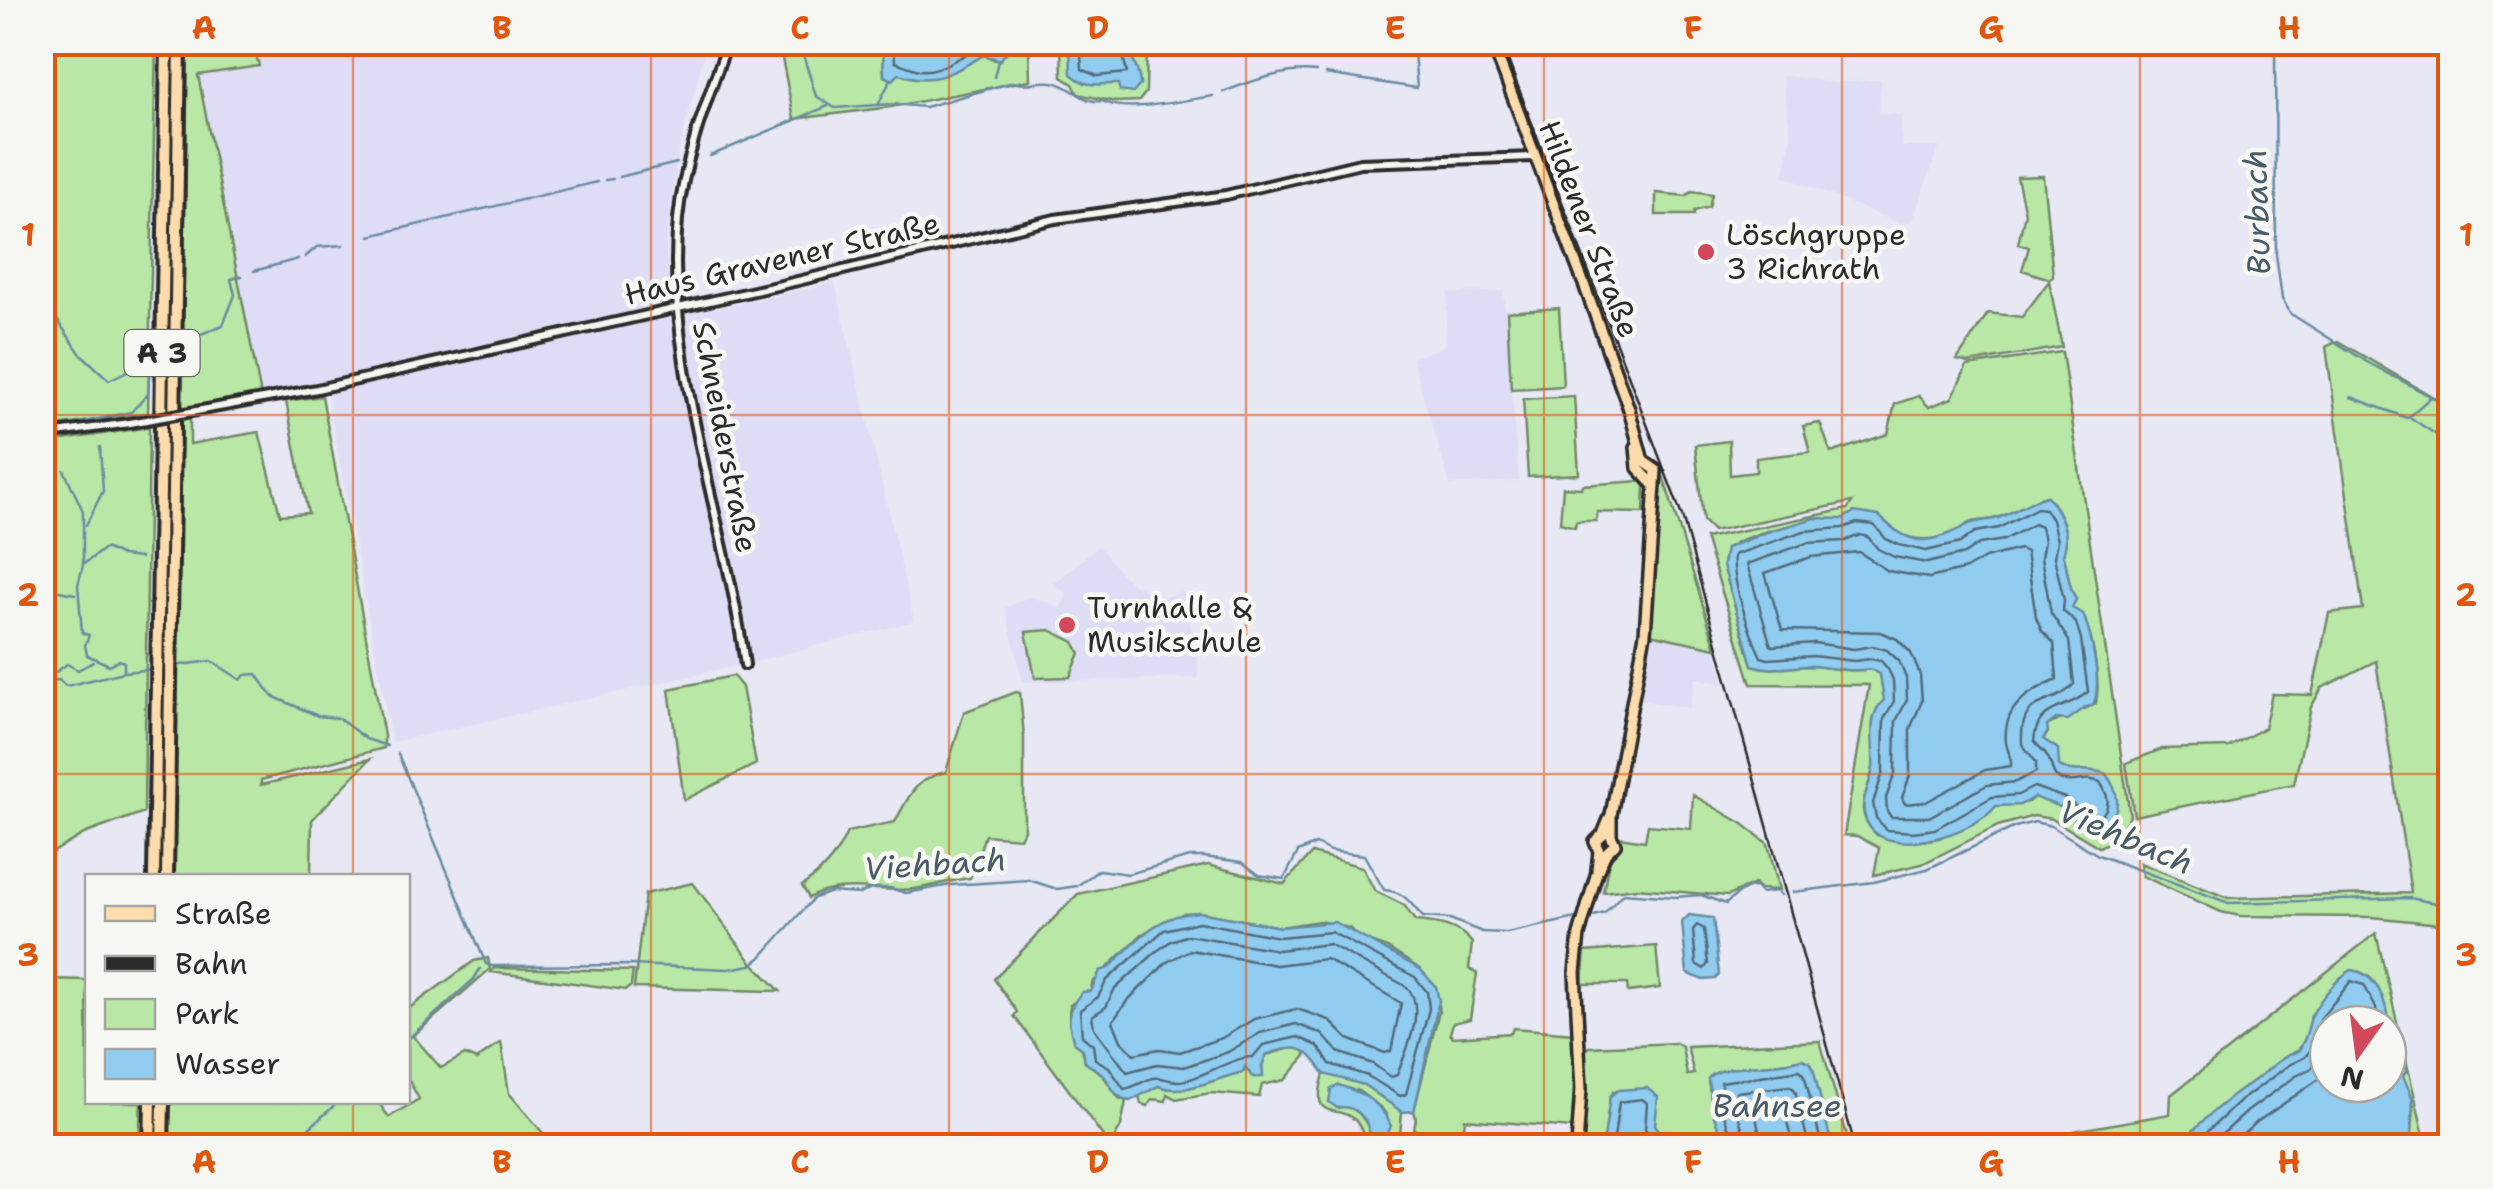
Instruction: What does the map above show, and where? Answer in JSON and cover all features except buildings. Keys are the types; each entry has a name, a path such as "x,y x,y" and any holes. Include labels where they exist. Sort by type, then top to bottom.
{"highway":[{"name":"A 3","path":"154,874 167,42"},
{"name":"A 3","path":"167,874 180,42"},
{"path":"150,1146 151,1104"},
{"path":"162,1146 164,1104"}],"main road":[{"name":"Hildener Straße","path":"1492,42 1585,287 1645,464 1656,470 1645,634 1607,835 1614,844 1602,852 1580,929 1575,972 1581,1089 1577,1146"},
{"name":"Hildener Straße","path":"1636,434 1636,462 1653,484"}],"street":[{"name":"Schneiderstraße","path":"728,42 700,119 680,198 676,248 678,305 689,384 745,666"},
{"name":"Haus Gravener Straße","path":"42,435 325,387 781,285 1024,225 1226,195 1339,166 1534,157"}],"shaded area":[{"path":"253,43 707,43 677,157 666,241 670,318 835,283 914,621 749,663 392,742 325,382 260,394 198,74 258,66"},
{"path":"1782,75 1834,83 1881,79 1879,113 1901,115 1901,147 1939,147 1912,221 1899,223 1784,176 1791,136"},
{"path":"1503,291 1519,481 1450,485 1412,358 1445,343 1448,293"},
{"path":"1098,546 1134,584 1161,598 1183,592 1198,659 1198,678 1023,682 1005,608 1030,596 1061,608 1067,594 1053,584"},
{"path":"1650,634 1716,648 1724,684 1696,678 1689,708 1639,700"}],"green space":[{"path":"42,43 156,43 148,413 43,428"},
{"path":"188,43 253,43 259,66 198,75 261,396 190,407 190,444 259,432 280,515 308,513 286,401 322,396 384,748 261,780 261,785 370,759 312,820 311,874 173,874"},
{"path":"779,43 883,43 884,76 893,80 899,73 984,55 998,61 1010,43 1029,43 1030,80 891,107 794,119"},
{"path":"1061,43 1147,43 1146,92 1139,101 1115,102 1078,94 1073,84 1062,77"},
{"path":"2043,176 2053,276 2050,279 2022,270 2029,247 2018,244 2025,213 2017,177"},
{"path":"1692,191 1712,194 1709,207 1694,211 1694,215 1656,215 1656,193 1686,196"},
{"path":"2049,281 2062,347 1968,363 1957,360 1988,313 2022,317"},
{"path":"1559,308 1563,386 1511,389 1507,312"},
{"path":"2338,341 2450,407 2450,925 2372,917 2240,916 2221,912 2142,876 2140,863 2228,898 2411,893 2376,661 2322,688 2311,707 2294,784 2134,816 2126,763 2162,749 2229,747 2264,728 2272,694 2312,695 2329,613 2363,609 2326,347"},
{"path":"2062,352 2130,816 2113,840 2099,847 2052,819 2034,816 1998,826 1922,864 1874,875 1879,848 1857,836 1844,835 1869,685 1751,684 1705,538 1848,509 1852,502 1713,531 1703,521 1695,445 1729,441 1730,475 1756,472 1756,458 1810,452 1803,426 1820,423 1831,453 1888,434 1895,404 1919,396 1929,407 1952,398 1967,366","holes":["2047,496 2065,532 2063,555 2076,599 2072,608 2083,615 2092,646 2097,694 2096,703 2046,726 2048,732 2043,740 2059,766 2071,771 2104,829 2083,825 2061,807 2034,797 2028,802 1995,806 1939,838 1915,842 1877,835 1863,810 1873,769 1873,726 1885,700 1880,674 1870,669 1752,665 1723,565 1727,551 1735,543 1761,533 1823,521 1887,523 1911,538 1941,537 1972,522 2003,516 2040,498"]},
{"path":"1574,396 1579,474 1528,477 1523,399"},
{"path":"149,427 144,812 84,834 43,858 43,443"},
{"path":"1661,469 1716,648 1650,634"},
{"path":"1641,481 1645,486 1644,513 1597,512 1596,521 1576,521 1575,527 1560,523 1563,487"},
{"path":"1050,630 1074,642 1080,653 1070,677 1035,678 1026,632"},
{"path":"733,676 742,687 756,764 684,800 669,689"},
{"path":"1020,693 1024,737 1024,830 1020,838 985,835 970,878 914,889 846,888 809,898 802,886 829,862 847,832 895,822 920,784 946,772 964,712"},
{"path":"1693,795 1743,824 1768,844 1779,890 1760,889 1754,884 1728,896 1636,888 1603,892 1610,856 1618,849 1619,837 1645,841 1648,825 1691,829"},
{"path":"1312,853 1362,867 1375,891 1404,905 1415,921 1454,929 1472,943 1469,969 1477,973 1470,1019 1453,1023 1453,1037 1511,1033 1513,1028 1573,1033 1572,1128 1465,1119 1462,1143 1508,1146 1424,1146 1414,1129 1414,1111 1439,1011 1436,987 1420,969 1387,948 1361,939 1349,928 1319,921 1280,927 1199,912 1184,913 1142,934 1092,983 1091,991 1070,1005 1070,1025 1085,1062 1102,1074 1119,1098 1126,1101 1121,1126 1112,1143 1105,1139 1014,1016 1017,1012 994,979 1078,894 1208,865 1284,884"},
{"path":"693,883 750,960 780,991 634,988 645,894"},
{"path":"2376,933 2393,1004 2383,1004 2372,980 2352,970 2321,1004 2308,1004 2308,1033 2298,1051 2232,1097 2179,1146 2059,1146 2065,1134 2074,1131 2170,1114 2171,1095"},
{"path":"1656,946 1660,988 1628,992 1627,984 1582,984 1585,952"},
{"path":"488,958 490,969 413,1036 441,1068 465,1055 476,1060 501,1042 509,1093 554,1146 169,1146 170,1104 379,1104 389,1117 419,1099 410,1083 410,1008 474,961"},
{"path":"494,968 633,971 631,986 626,990 491,972"},
{"path":"43,979 85,980 85,1104 141,1104 139,1146 43,1146"},
{"path":"1820,1041 1850,1146 1832,1146 1802,1059 1733,1068 1711,1075 1708,1080 1714,1116 1725,1146 1671,1144 1654,1125 1656,1115 1647,1088 1613,1092 1603,1146 1581,1146 1584,1052 1589,1047 1676,1043 1682,1047 1687,1075 1694,1074 1687,1047"},
{"path":"1295,1047 1305,1050 1305,1057 1285,1080 1262,1085 1259,1097 1211,1093 1176,1099 1167,1094 1166,1101 1152,1099 1148,1106 1141,1104 1139,1096 1159,1086 1190,1087 1243,1072 1245,1067 1251,1075 1263,1076 1266,1055"},
{"path":"2408,1068 2425,1140 2423,1146 2411,1146 2414,1106 2408,1091"},
{"path":"1324,1074 1356,1081 1394,1104 1402,1112 1399,1146 1387,1146 1385,1113 1357,1090 1342,1106 1356,1109 1369,1127 1369,1136 1348,1115 1322,1106"}],"water":[{"path":"1010,42 1010,48 1000,60 984,55 943,76 923,79 899,74 893,80 884,76 883,43"},
{"path":"1070,43 1130,43 1140,85 1133,93 1120,91 1118,84 1094,85 1078,79 1071,74"},
{"path":"2047,496 2063,524 2063,555 2076,599 2072,608 2083,614 2086,623 2097,688 2092,706 2067,720 2056,719 2047,726 2043,739 2058,749 2059,766 2106,774 2116,795 2114,815 2105,829 2082,825 2061,807 2034,797 2020,805 1996,806 1970,825 1930,839 1891,840 1876,833 1866,820 1863,806 1873,767 1873,723 1884,700 1880,674 1870,669 1752,665 1723,565 1726,548 1815,518 1842,519 1854,512 1879,516 1911,538 1931,539 1971,523 1998,518"},
{"path":"1199,912 1280,927 1334,922 1420,969 1436,987 1439,1001 1414,1111 1402,1112 1364,1085 1324,1074 1312,1058 1293,1048 1266,1055 1263,1077 1253,1077 1245,1067 1243,1072 1190,1088 1158,1086 1130,1101 1119,1096 1104,1076 1085,1062 1083,1049 1074,1043 1070,1022 1073,1004 1082,992 1091,991 1100,971 1109,968 1149,930 1171,918"},
{"path":"1689,915 1713,918 1719,975 1715,979 1703,980 1687,973 1682,922"},
{"path":"2352,970 2368,977 2384,1004 2318,1004"},
{"path":"2308,1029 2308,1104 2408,1104 2408,1088 2413,1099 2411,1146 2179,1146 2222,1104 2298,1051"},
{"name":"Bahnsee","path":"1802,1059 1813,1068 1832,1146 1725,1146 1714,1116 1708,1079 1711,1075 1733,1068"},
{"path":"1338,1085 1363,1095 1382,1111 1391,1126 1384,1142 1369,1136 1359,1114 1329,1102 1331,1089"},
{"path":"1647,1088 1658,1097 1655,1125 1661,1132 1669,1131 1668,1141 1675,1146 1603,1146 1610,1096 1618,1090"}],"waterway":[{"name":"Burbach","path":"799,42 816,96 835,108 892,104 925,107 1013,82 1052,82 1089,100 1125,106 1213,96"},
{"name":"Burbach","path":"1325,74 1417,88 1414,52 1457,42"},
{"name":"Burbach","path":"2275,42 2276,254 2282,299 2291,314 2367,362 2450,407"},
{"path":"994,77 998,61"},
{"name":"Burbach","path":"1223,92 1281,74 1316,72"},
{"path":"879,103 891,79"},
{"path":"710,156 828,106"},
{"path":"619,177 677,163"},
{"path":"605,180 613,179"},
{"path":"370,236 597,182"},
{"path":"305,257 317,247 343,245"},
{"path":"254,271 298,259"},
{"path":"184,341 223,325 235,295 231,279 242,276"},
{"path":"42,298 80,353 109,380 150,360 153,339"},
{"path":"42,431 131,412 148,394 150,361"},
{"path":"2351,397 2407,418 2432,396"},
{"path":"2411,418 2450,444"},
{"path":"86,525 103,491 100,447"},
{"path":"64,470 83,511 83,565 78,585 82,633 89,635 87,655 109,665 124,662 124,672"},
{"path":"85,563 105,548 122,556 140,558"},
{"path":"53,590 75,594"},
{"name":"Viehbach","path":"172,666 212,661 241,680 245,675 257,674 272,696 318,716 338,718 366,739 387,746"},
{"path":"42,668 56,672 67,664 78,670 93,662"},
{"name":"Viehbach","path":"42,676 66,686 154,669"},
{"name":"Viehbach","path":"398,754 486,964 491,966 729,969 751,965 814,898 831,892 859,894 874,888 890,888 906,893 951,885 1029,880 1057,889 1077,886 1099,870 1128,874 1190,857 1242,862 1259,875 1284,879 1298,852 1316,844 1330,851 1364,855 1384,890 1403,896 1423,917 1450,919 1482,932 1507,933 1576,918"},
{"name":"Viehbach","path":"1793,892 1874,882 1927,869 2015,827 2035,822 2051,826 2098,855 2229,903 2410,898 2450,906"},
{"name":"Viehbach","path":"1590,917 1605,913 1623,893 1701,895 1726,904 1751,887 1761,893 1776,891 1781,895"},
{"path":"410,1037 480,969"},
{"path":"277,1146 285,1142 291,1145 336,1104"}],"railway":[{"path":"1501,42 1682,516 1855,1146"}],"place":[{"name":"Löschgruppe 3 Richrath","path":"1706,252"},
{"name":"Turnhalle & Musikschule","path":"1067,625"}]}
